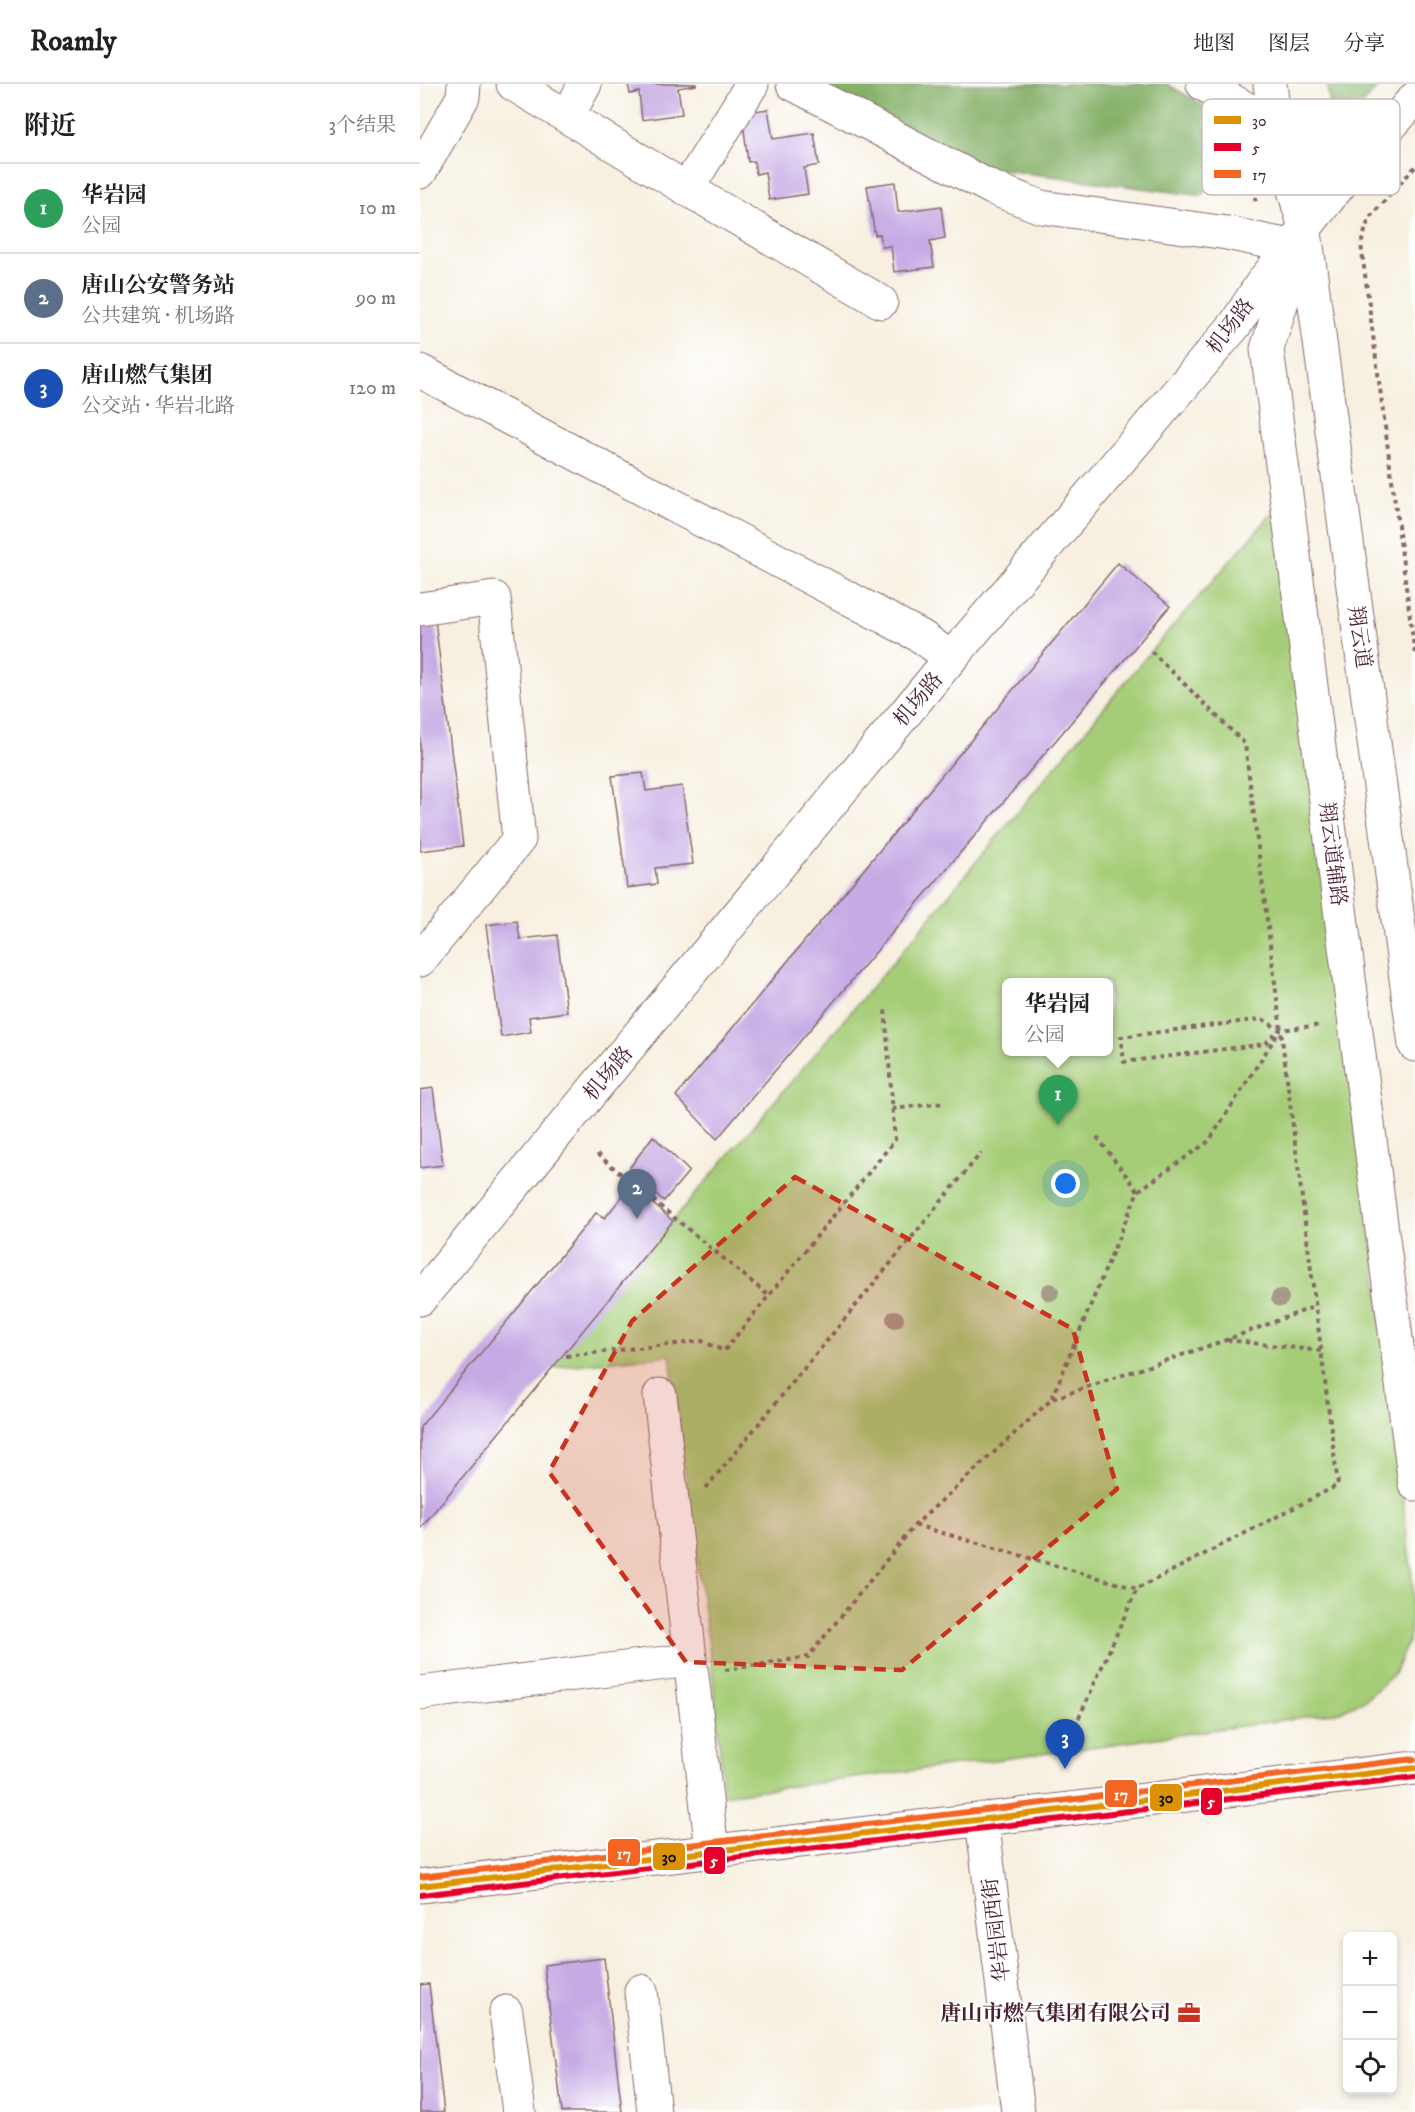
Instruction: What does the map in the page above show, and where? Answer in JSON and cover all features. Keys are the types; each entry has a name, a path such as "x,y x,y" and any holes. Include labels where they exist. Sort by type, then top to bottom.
{"street":[{"path":"420,172 463,97 464,84"},
{"path":"513,84 881,302"},
{"path":"567,117 585,84"},
{"path":"687,189 752,84"},
{"path":"793,84 992,188 1041,207 1227,233 1297,237"},
{"path":"1203,84 1229,99"},
{"name":"翔云道","path":"1270,84 1272,99"},
{"name":"机场路","path":"1400,115 1415,98"},
{"name":"翔云道","path":"1289,195 1297,237 1415,1045"},
{"name":"机场路","path":"420,1299 951,658 1235,325 1262,283 1331,195"},
{"name":"翔云道辅路","path":"1297,237 1267,349 1415,1484"},
{"path":"420,371 922,637 951,658"},
{"path":"420,609 494,598 519,839 420,960"},
{"path":"660,1395 712,1851"},
{"path":"420,1693 691,1668"},
{"path":"420,1886 1415,1768"},
{"name":"华岩园西街","path":"982,1819 1018,2112"},
{"path":"641,1991 654,2112"},
{"path":"506,2012 519,2112"}],"path":[{"path":"1400,184 1415,167"},
{"path":"1390,195 1369,218 1361,244 1415,655"},
{"path":"1064,1751 1137,1589 1338,1485 1245,744 1151,651"},
{"path":"566,1356 702,1341 723,1351 895,1140 885,1009"},
{"path":"1280,1030 1262,1019 1121,1037 1124,1062 1265,1044 1280,1030 1325,1025"},
{"path":"1052,1400 1138,1191 1209,1141 1280,1030"},
{"path":"892,1110 943,1103"},
{"path":"1097,1137 1138,1191"},
{"path":"597,1154 769,1296"},
{"path":"675,1526 981,1154"},
{"path":"691,1668 808,1657 915,1525 1052,1400 1226,1340 1316,1306"},
{"path":"1226,1340 1321,1352"},
{"path":"915,1525 1137,1589"}],"highlighted area":[{"path":"795,1177 1073,1329 1117,1489 902,1670 686,1662 549,1472 632,1321"}],"green space":[{"path":"819,84 1167,84 1202,104 1202,196 965,165"},
{"path":"1327,84 1380,84 1367,99 1329,99"},
{"path":"1284,500 1413,1587 1410,1637 1394,1674 1366,1699 1340,1712 724,1795 710,1654 670,1355 547,1368 900,954 1151,651"}],"building":[{"path":"628,84 696,85 678,88 682,114 642,120 639,92 630,94"},
{"path":"768,109 773,139 814,133 819,165 804,168 808,194 769,200 765,172 756,174 754,161 748,162 742,113"},
{"path":"895,182 898,212 941,206 945,238 930,241 934,267 894,272 891,246 882,247 880,234 875,235 867,186"},
{"path":"1118,563 1170,606 717,1139 676,1096"},
{"path":"434,612 463,846 420,851 420,614"},
{"path":"643,773 646,791 682,786 693,864 655,868 657,884 627,888 612,776"},
{"path":"517,921 520,939 557,935 567,1012 529,1017 531,1032 501,1037 486,925"},
{"path":"433,1088 443,1165 420,1168 420,1090"},
{"path":"653,1136 689,1171 664,1201 628,1170"},
{"path":"631,1185 673,1221 420,1529 420,1427 596,1213 605,1218"},
{"path":"604,1958 622,2112 562,2112 544,1965"},
{"path":"429,1984 444,2112 420,2112 420,1985"}],"transit line":[{"name":"17","path":"420,1877 1414,1759"},
{"name":"30","path":"420,1886 1415,1768"},
{"name":"5","path":"421,1895 1415,1777"}],"place":[{"name":"华岩园","path":"1058,1125"},
{"name":"唐山公安警务站","path":"637,1219"},
{"name":"唐山燃气集团","path":"1065,1769"},
{"name":"唐山市燃气集团有限公司","path":"1189,2013"}]}
